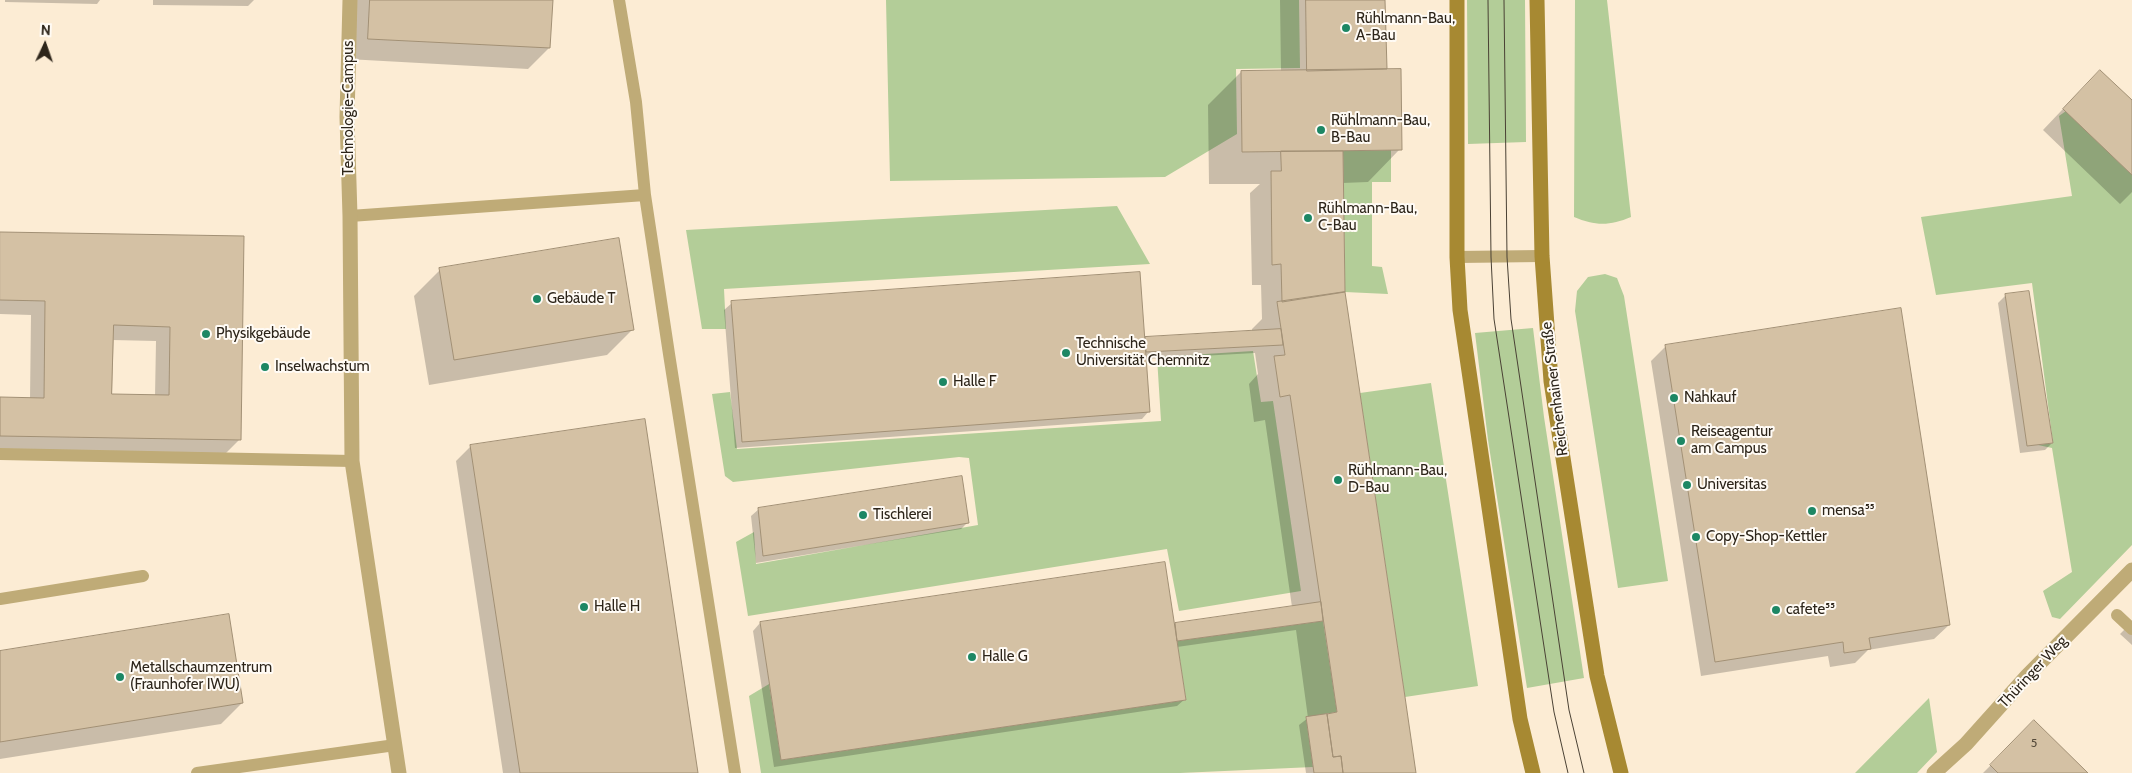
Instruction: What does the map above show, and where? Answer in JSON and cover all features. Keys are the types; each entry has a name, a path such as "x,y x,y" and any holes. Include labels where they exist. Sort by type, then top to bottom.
{"street":[{"name":"Technologie-Campus","path":"350,0 347,117 350,216 352,461 399,773"},
{"path":"1457,0 1457,257 1460,310 1520,719 1533,773"},
{"name":"Reichenhainer Straße","path":"1537,0 1542,256 1551,381 1597,676 1621,773"},
{"name":"Thüringer Weg","path":"1934,773 1966,744 2027,676 2132,570"}],"lane":[{"path":"619,0 636,102 646,195 735,773"},
{"path":"350,216 646,195"},
{"path":"1457,257 1542,256"},
{"path":"0,454 352,461"},
{"path":"0,599 143,576"},
{"path":"2117,615 2132,629"},
{"path":"197,773 395,745"}],"green space":[{"path":"886,0 1299,0 1300,68 1236,69 1237,134 1165,177 890,181"},
{"path":"1467,0 1525,0 1526,142 1468,144"},
{"path":"1575,0 1607,0 1631,217 1616,222 1602,224 1574,217"},
{"path":"2066,111 2132,175 2132,545 2060,619 2052,617 2043,591 2072,572 2052,448 2038,445 2053,443 2032,283 1936,295 1921,217 2072,196 2059,116"},
{"path":"1391,150 1391,182 1372,182 1372,266 1382,267 1388,294 1345,292 1343,151"},
{"path":"1117,206 1150,264 724,289 726,329 702,329 686,230"},
{"path":"1605,274 1617,278 1624,296 1668,581 1618,588 1575,311 1577,291 1588,277"},
{"path":"1533,328 1544,417 1584,678 1527,688 1488,440 1475,333"},
{"path":"1253,351 1261,402 1273,401 1301,591 1179,611 1167,549 748,616 736,542 754,532 756,564 978,525 969,458 959,457 733,482 725,476 712,394 730,392 737,449 1161,421 1157,357"},
{"path":"1431,383 1478,686 1405,697 1360,393"},
{"path":"1323,621 1337,712 1306,717 1313,767 1180,773 761,773 749,696 769,684 781,760 1186,700 1177,641"},
{"path":"1929,698 1937,752 1917,773 1855,773"}],"building":[{"path":"370,0 553,0 550,48 368,39"},
{"name":"Rühlmann-Bau, A-Bau","path":"1306,0 1385,0 1387,69 1307,71"},
{"name":"Rühlmann-Bau, B-Bau","path":"1401,69 1402,150 1242,152 1241,71"},
{"path":"2100,70 2132,100 2132,175 2063,109"},
{"name":"Rühlmann-Bau, C-Bau","path":"1281,151 1343,151 1345,292 1282,302 1281,264 1272,265 1271,171 1281,171"},
{"name":"Physikgebäude","path":"0,232 244,236 241,440 0,436 0,397 44,398 45,301 0,300","holes":["114,325 170,327 169,395 112,394"]},
{"name":"Gebäude T","path":"619,238 634,330 454,360 439,268"},
{"name":"Halle F","path":"1140,272 1150,412 742,442 731,301"},
{"path":"2029,291 2053,443 2027,446 2005,294"},
{"name":"Rühlmann-Bau, D-Bau","path":"1345,292 1416,773 1343,773 1341,756 1333,757 1327,714 1337,712 1290,395 1280,397 1274,356 1285,355 1277,302"},
{"name":"mensa⁵⁵","path":"1901,308 1950,625 1869,638 1871,649 1844,653 1843,642 1715,662 1665,345"},
{"path":"1281,329 1283,345 1146,352 1145,337"},
{"name":"Halle H","path":"645,419 698,773 520,773 470,445"},
{"name":"Tischlerei","path":"962,476 969,523 763,556 758,508"},
{"name":"Halle G","path":"1165,562 1186,700 781,760 760,622"},
{"path":"1321,602 1323,621 1177,641 1175,623"},
{"name":"Metallschaumzentrum (Fraunhofer IWU)","path":"229,614 243,703 0,742 0,651"},
{"path":"1327,714 1333,757 1341,756 1343,773 1314,773 1306,717"},
{"path":"2034,720 2088,773 1998,773 1990,765"}],"tram line":[{"path":"1488,0 1491,257 1494,319 1554,712 1568,773"},
{"path":"1504,0 1507,257 1511,319 1569,710 1584,773"}],"place":[{"name":"Rühlmann-Bau, A-Bau","path":"1346,28"},
{"name":"Rühlmann-Bau, B-Bau","path":"1321,130"},
{"name":"Rühlmann-Bau, C-Bau","path":"1308,218"},
{"name":"Gebäude T","path":"537,299"},
{"name":"Physikgebäude","path":"206,334"},
{"name":"Technische Universität Chemnitz","path":"1066,353"},
{"name":"Inselwachstum","path":"265,367"},
{"name":"Halle F","path":"943,382"},
{"name":"Nahkauf","path":"1674,398"},
{"name":"Reiseagentur am Campus","path":"1681,441"},
{"name":"Rühlmann-Bau, D-Bau","path":"1338,480"},
{"name":"Universitas","path":"1687,485"},
{"name":"mensa⁵⁵","path":"1812,511"},
{"name":"Tischlerei","path":"863,515"},
{"name":"Copy-Shop-Kettler","path":"1696,537"},
{"name":"Halle H","path":"584,607"},
{"name":"cafete⁵⁵","path":"1776,610"},
{"name":"Halle G","path":"972,657"},
{"name":"Metallschaumzentrum (Fraunhofer IWU)","path":"120,677"}]}
